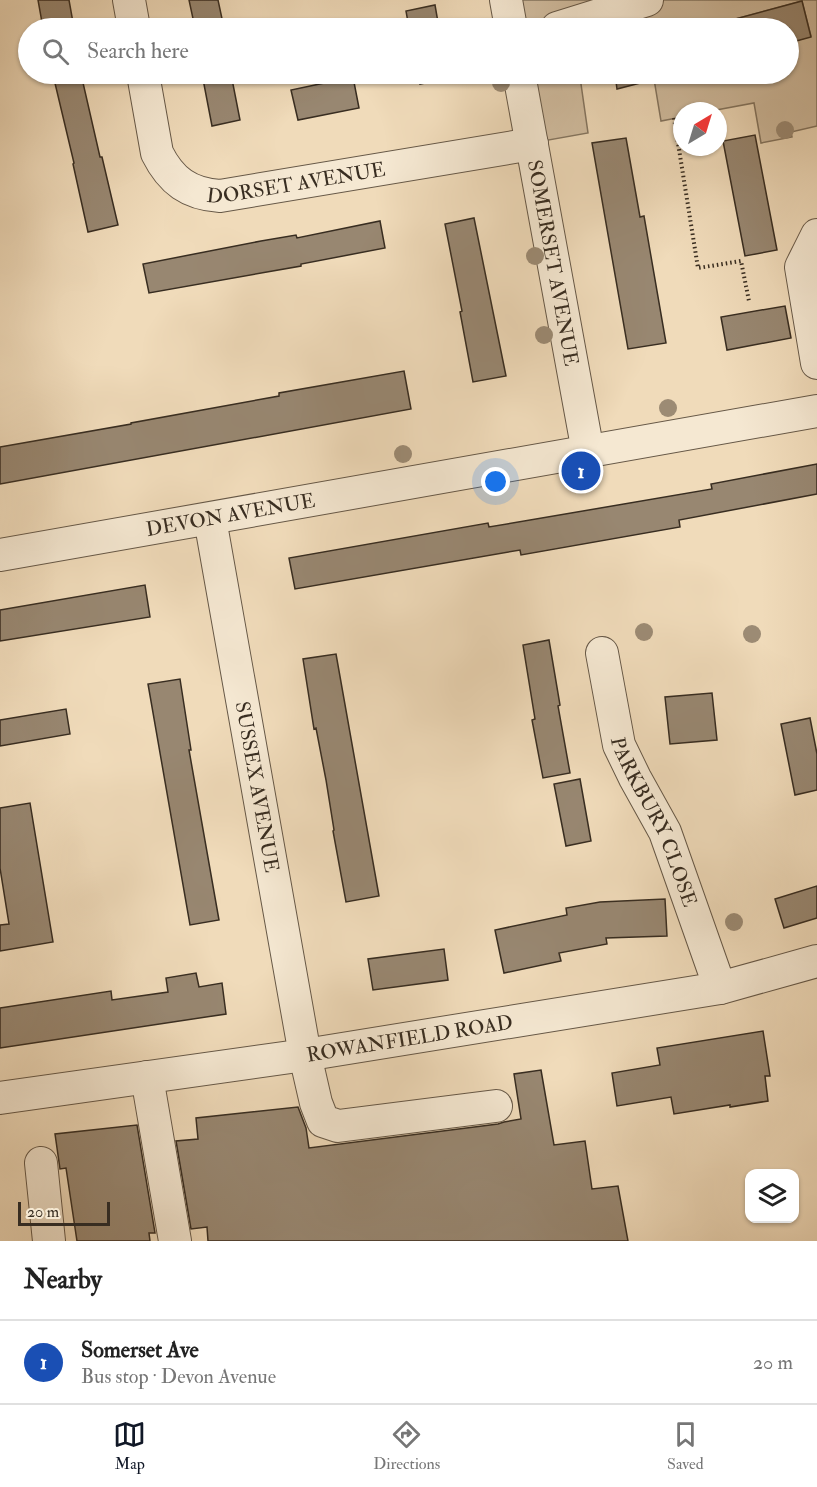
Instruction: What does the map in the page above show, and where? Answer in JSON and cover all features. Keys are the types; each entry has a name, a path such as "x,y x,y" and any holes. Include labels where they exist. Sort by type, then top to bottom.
{"street":[{"path":"129,0 132,18"},
{"path":"506,0 509,18"},
{"path":"588,18 647,0"},
{"name":"DORSET AVENUE","path":"145,84 157,153 163,165 182,184 193,191 207,195 220,196 532,144"},
{"name":"SOMERSET AVENUE","path":"521,84 588,452"},
{"path":"817,235 801,267 817,363"},
{"name":"DEVON AVENUE","path":"0,555 817,411"},
{"name":"SUSSEX AVENUE","path":"210,519 305,1055 316,1103 323,1121 338,1126 496,1106"},
{"name":"PARKBURY CLOSE","path":"602,653 619,745 665,832 720,988"},
{"name":"ROWANFIELD ROAD","path":"0,1098 305,1055 720,988 817,961"},
{"path":"147,1077 175,1241"},
{"path":"41,1163 49,1241"}],"path":[{"path":"680,156 698,268 741,261 749,301"}],"shaded area":[{"path":"506,0 817,0 817,126 791,132 792,137 761,143 754,103 727,108 727,102 673,102 673,119 661,121 655,84 799,84 799,40 811,36 802,1 739,18 509,18"},
{"path":"521,84 581,84 588,133 532,143"}],"building":[{"path":"38,0 69,0 72,18 41,18"},
{"path":"189,0 218,0 222,18 193,18"},
{"path":"802,1 811,37 799,40 799,18 739,18"},
{"path":"435,5 437,18 407,18 406,11"},
{"path":"55,84 83,84 118,225 88,232"},
{"path":"204,84 233,84 240,120 212,126"},
{"path":"320,84 354,84 359,108 298,120 291,90"},
{"path":"616,84 636,84 617,89"},
{"path":"755,135 777,250 745,256 726,156 727,140"},
{"path":"626,138 640,217 644,216 666,343 628,349 592,143"},
{"path":"474,218 506,376 473,382 445,224"},
{"path":"380,221 385,248 301,264 301,266 149,293 143,264 296,235 297,238"},
{"path":"785,306 791,338 727,350 721,317"},
{"path":"404,371 411,409 0,484 0,447"},
{"path":"817,464 817,494 679,520 680,527 521,555 520,550 295,589 289,558 488,523 489,527 712,489 711,484"},
{"path":"145,585 150,617 0,641 0,610"},
{"path":"549,640 570,773 543,778 532,720 535,719 523,645"},
{"path":"336,654 379,896 346,902 303,659"},
{"path":"180,679 191,750 189,750 219,920 190,925 148,684"},
{"path":"712,693 717,740 670,744 665,697"},
{"path":"66,709 70,734 0,746 0,720"},
{"path":"810,718 817,754 817,790 795,795 781,724"},
{"path":"580,779 591,841 566,846 554,784"},
{"path":"30,803 53,942 0,951 0,925 9,924 0,868 0,808"},
{"path":"817,886 817,918 784,928 775,899"},
{"path":"665,899 667,936 606,938 607,944 559,953 561,961 504,973 495,930 567,915 566,908 600,902"},
{"path":"444,949 448,980 373,990 368,959"},
{"path":"196,973 199,987 222,983 226,1014 0,1048 0,1008 111,991 112,1000 168,992 166,978"},
{"path":"763,1031 770,1076 765,1076 768,1101 674,1114 671,1097 617,1106 612,1073 660,1065 657,1048"},
{"path":"541,1070 554,1145 585,1141 592,1189 618,1186 628,1241 208,1241 207,1227 191,1229 176,1141 198,1139 196,1118 298,1107 306,1128 309,1148 498,1124 521,1119 514,1074"},
{"path":"137,1125 155,1233 149,1233 150,1241 77,1241 66,1168 60,1169 55,1134"}],"place":[{"name":"Somerset Ave","path":"581,471"}]}
